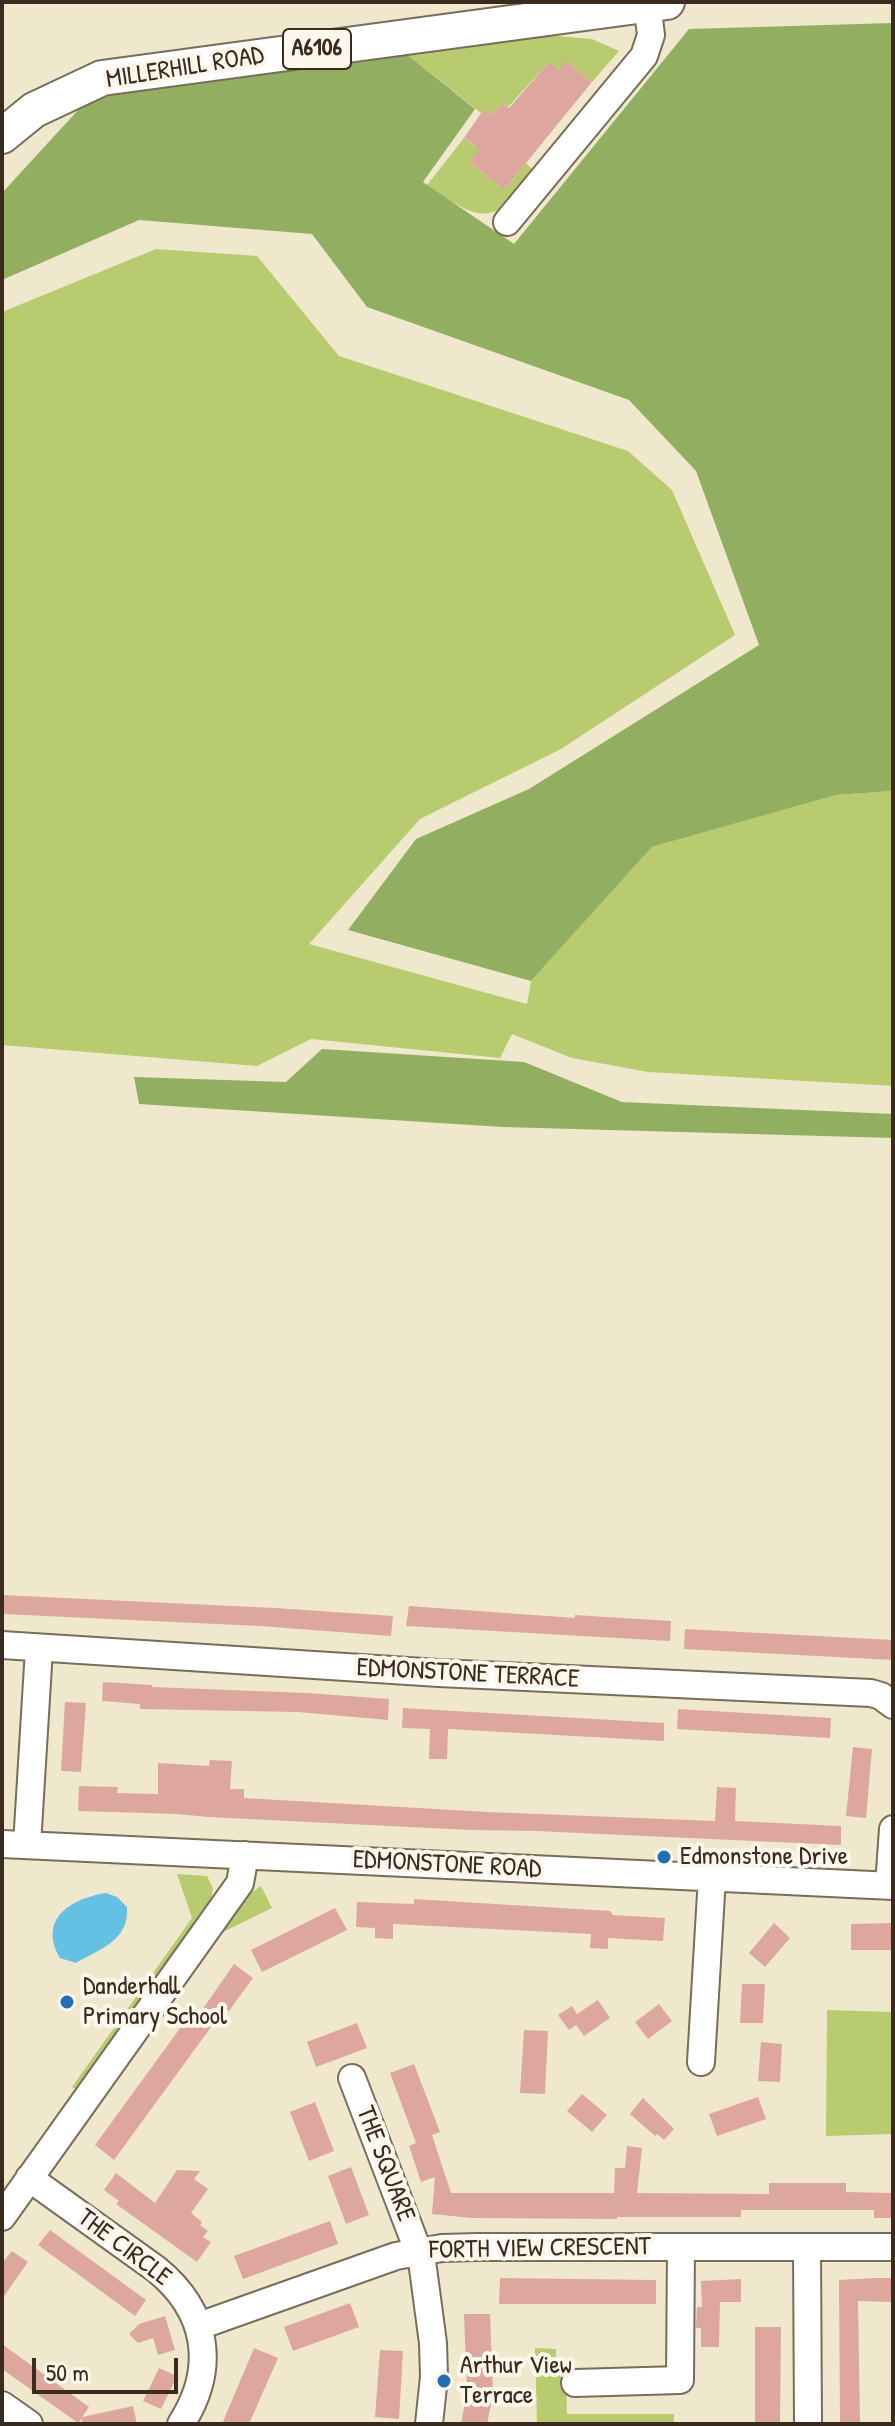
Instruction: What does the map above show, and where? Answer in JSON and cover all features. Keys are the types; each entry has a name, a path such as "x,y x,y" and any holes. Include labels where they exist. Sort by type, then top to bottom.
{"main road":[{"name":"MILLERHILL ROAD","path":"2,136 34,110 102,78 667,2"}],"street":[{"path":"507,222 644,56 651,35 647,3"},
{"name":"EDMONSTONE TERRACE","path":"2,1645 439,1673 871,1693 893,1705"},
{"path":"14,1844 39,1649"},
{"path":"891,1886 893,1829"},
{"name":"EDMONSTONE ROAD","path":"14,1844 891,1886"},
{"path":"2,2217 240,1883 245,1855"},
{"path":"701,2062 712,1877"},
{"name":"THE SQUARE","path":"351,2079 419,2250"},
{"name":"THE CIRCLE","path":"29,2178 173,2282 191,2309 199,2326 203,2347 202,2381 181,2424"},
{"name":"FORTH VIEW CRESCENT","path":"199,2326 370,2264 419,2250 478,2247 893,2247"},
{"path":"575,2383 680,2380 681,2247"},
{"path":"807,2248 808,2424"},
{"path":"419,2250 433,2343 434,2377 429,2424"},
{"path":"2,2405 29,2424"}],"green space":[{"path":"893,23 893,791 836,795 652,847 531,981 348,930 416,839 529,789 759,645 696,471 629,400 367,307 312,234 139,220 2,280 2,193 90,97 404,52 475,109 423,182 514,244 689,29"},
{"path":"545,35 592,39 619,51 592,82 567,62 559,70 549,62 508,107 502,103 495,117 484,109 481,113 404,52"},
{"path":"464,138 475,146 485,143 470,162 504,190 526,163 536,173 521,191 496,211 485,214 461,206 427,185"},
{"path":"156,249 257,256 339,356 628,451 672,490 735,635 561,749 420,819 309,944 527,1004 531,981 652,847 836,795 893,791 893,1086 648,1072 572,1058 512,1034 500,1058 311,1039 257,1066 2,1045 2,312"},
{"path":"322,1049 524,1062 622,1102 893,1114 893,1138 503,1127 139,1104 134,1077 286,1082"},
{"path":"177,1874 207,1876 213,1888 210,1907 77,2090 72,2087 192,1918"},
{"path":"261,1886 272,1908 223,1932 221,1930 246,1896"},
{"path":"827,2010 893,2012 893,2134 826,2136"},
{"path":"535,2348 556,2349 556,2366 566,2367 567,2414 674,2414 674,2424 537,2424"}],"water":[{"path":"106,1893 117,1897 127,1907 126,1919 118,1936 104,1948 76,1963 60,1958 54,1945 55,1922 69,1906"}],"building":[{"path":"566,61 592,82 504,190 469,161 480,149 464,138 484,109 492,115 502,103 509,108 549,62 559,70"},
{"path":"2,1595 393,1616 391,1636 260,1626 2,1614"},
{"path":"409,1606 575,1618 575,1615 671,1621 670,1641 406,1626"},
{"path":"685,1629 893,1640 893,1660 684,1649"},
{"path":"103,1682 389,1699 388,1720 298,1712 140,1709 140,1704 102,1701"},
{"path":"65,1702 86,1703 81,1772 61,1771"},
{"path":"403,1708 664,1723 664,1741 448,1729 447,1759 429,1759 430,1729 402,1728"},
{"path":"678,1709 831,1718 830,1738 677,1729"},
{"path":"853,1747 872,1749 866,1818 846,1816"},
{"path":"210,1760 232,1761 230,1789 244,1789 244,1798 488,1812 715,1821 717,1787 736,1788 735,1821 841,1826 841,1845 78,1811 79,1786 118,1787 117,1793 158,1794 158,1763 209,1766"},
{"path":"414,1899 610,1911 613,1915 665,1918 663,1941 608,1938 608,1949 590,1948 591,1934 393,1924 393,1939 375,1938 375,1928 356,1927 357,1902 414,1904"},
{"path":"335,1908 347,1930 262,1972 251,1950"},
{"path":"774,1923 790,1938 765,1967 749,1953"},
{"path":"893,1923 893,1950 851,1950 851,1924"},
{"path":"234,1964 253,1978 229,2011 225,2008 114,2160 95,2145 194,2009 200,2013"},
{"path":"742,1984 765,1984 763,2023 740,2023"},
{"path":"598,2000 610,2018 584,2036 576,2025 569,2030 558,2015 572,2006 577,2014"},
{"path":"659,2004 672,2021 648,2039 635,2022"},
{"path":"357,2023 367,2048 316,2067 307,2042"},
{"path":"524,2030 548,2031 545,2094 520,2093"},
{"path":"761,2042 782,2044 780,2082 758,2081"},
{"path":"414,2064 440,2132 432,2135 451,2193 614,2193 615,2168 625,2168 627,2146 642,2148 637,2193 769,2194 769,2183 846,2183 846,2192 893,2193 893,2218 874,2218 874,2210 741,2210 741,2217 617,2219 472,2218 432,2214 435,2177 421,2182 409,2146 416,2143 390,2073"},
{"path":"582,2094 607,2115 592,2132 567,2111"},
{"path":"758,2097 766,2119 717,2136 709,2114"},
{"path":"643,2098 674,2129 664,2140 630,2114"},
{"path":"315,2102 334,2151 309,2161 290,2112"},
{"path":"351,2167 369,2215 346,2224 328,2176"},
{"path":"177,2170 200,2171 194,2179 208,2189 191,2213 202,2222 200,2225 208,2231 203,2237 211,2242 197,2262 116,2204 119,2201 104,2190 116,2173 155,2203"},
{"path":"330,2221 338,2244 243,2279 234,2256"},
{"path":"50,2230 146,2300 135,2316 38,2245"},
{"path":"12,2251 28,2262 2,2299 2,2263"},
{"path":"500,2278 656,2280 656,2304 499,2304"},
{"path":"893,2278 893,2302 858,2301 860,2424 840,2424 839,2280"},
{"path":"741,2279 741,2302 720,2302 719,2347 701,2347 701,2328 696,2328 697,2307 702,2307 701,2281"},
{"path":"350,2303 359,2327 293,2351 284,2327"},
{"path":"464,2314 490,2314 493,2395 487,2424 461,2424 467,2392"},
{"path":"165,2316 175,2350 158,2355 153,2338 138,2343 129,2334 139,2324"},
{"path":"755,2327 781,2327 780,2424 755,2424"},
{"path":"2,2344 89,2407 82,2417 133,2406 137,2424 82,2424 82,2418 78,2423 2,2369"},
{"path":"254,2348 278,2358 249,2424 222,2424"},
{"path":"380,2350 403,2351 399,2419 375,2417"},
{"path":"159,2368 177,2376 161,2409 143,2401"}],"place":[{"name":"Edmonstone Drive","path":"664,1857"},
{"name":"Danderhall Primary School","path":"67,2002"},
{"name":"Arthur View Terrace","path":"444,2381"}]}
